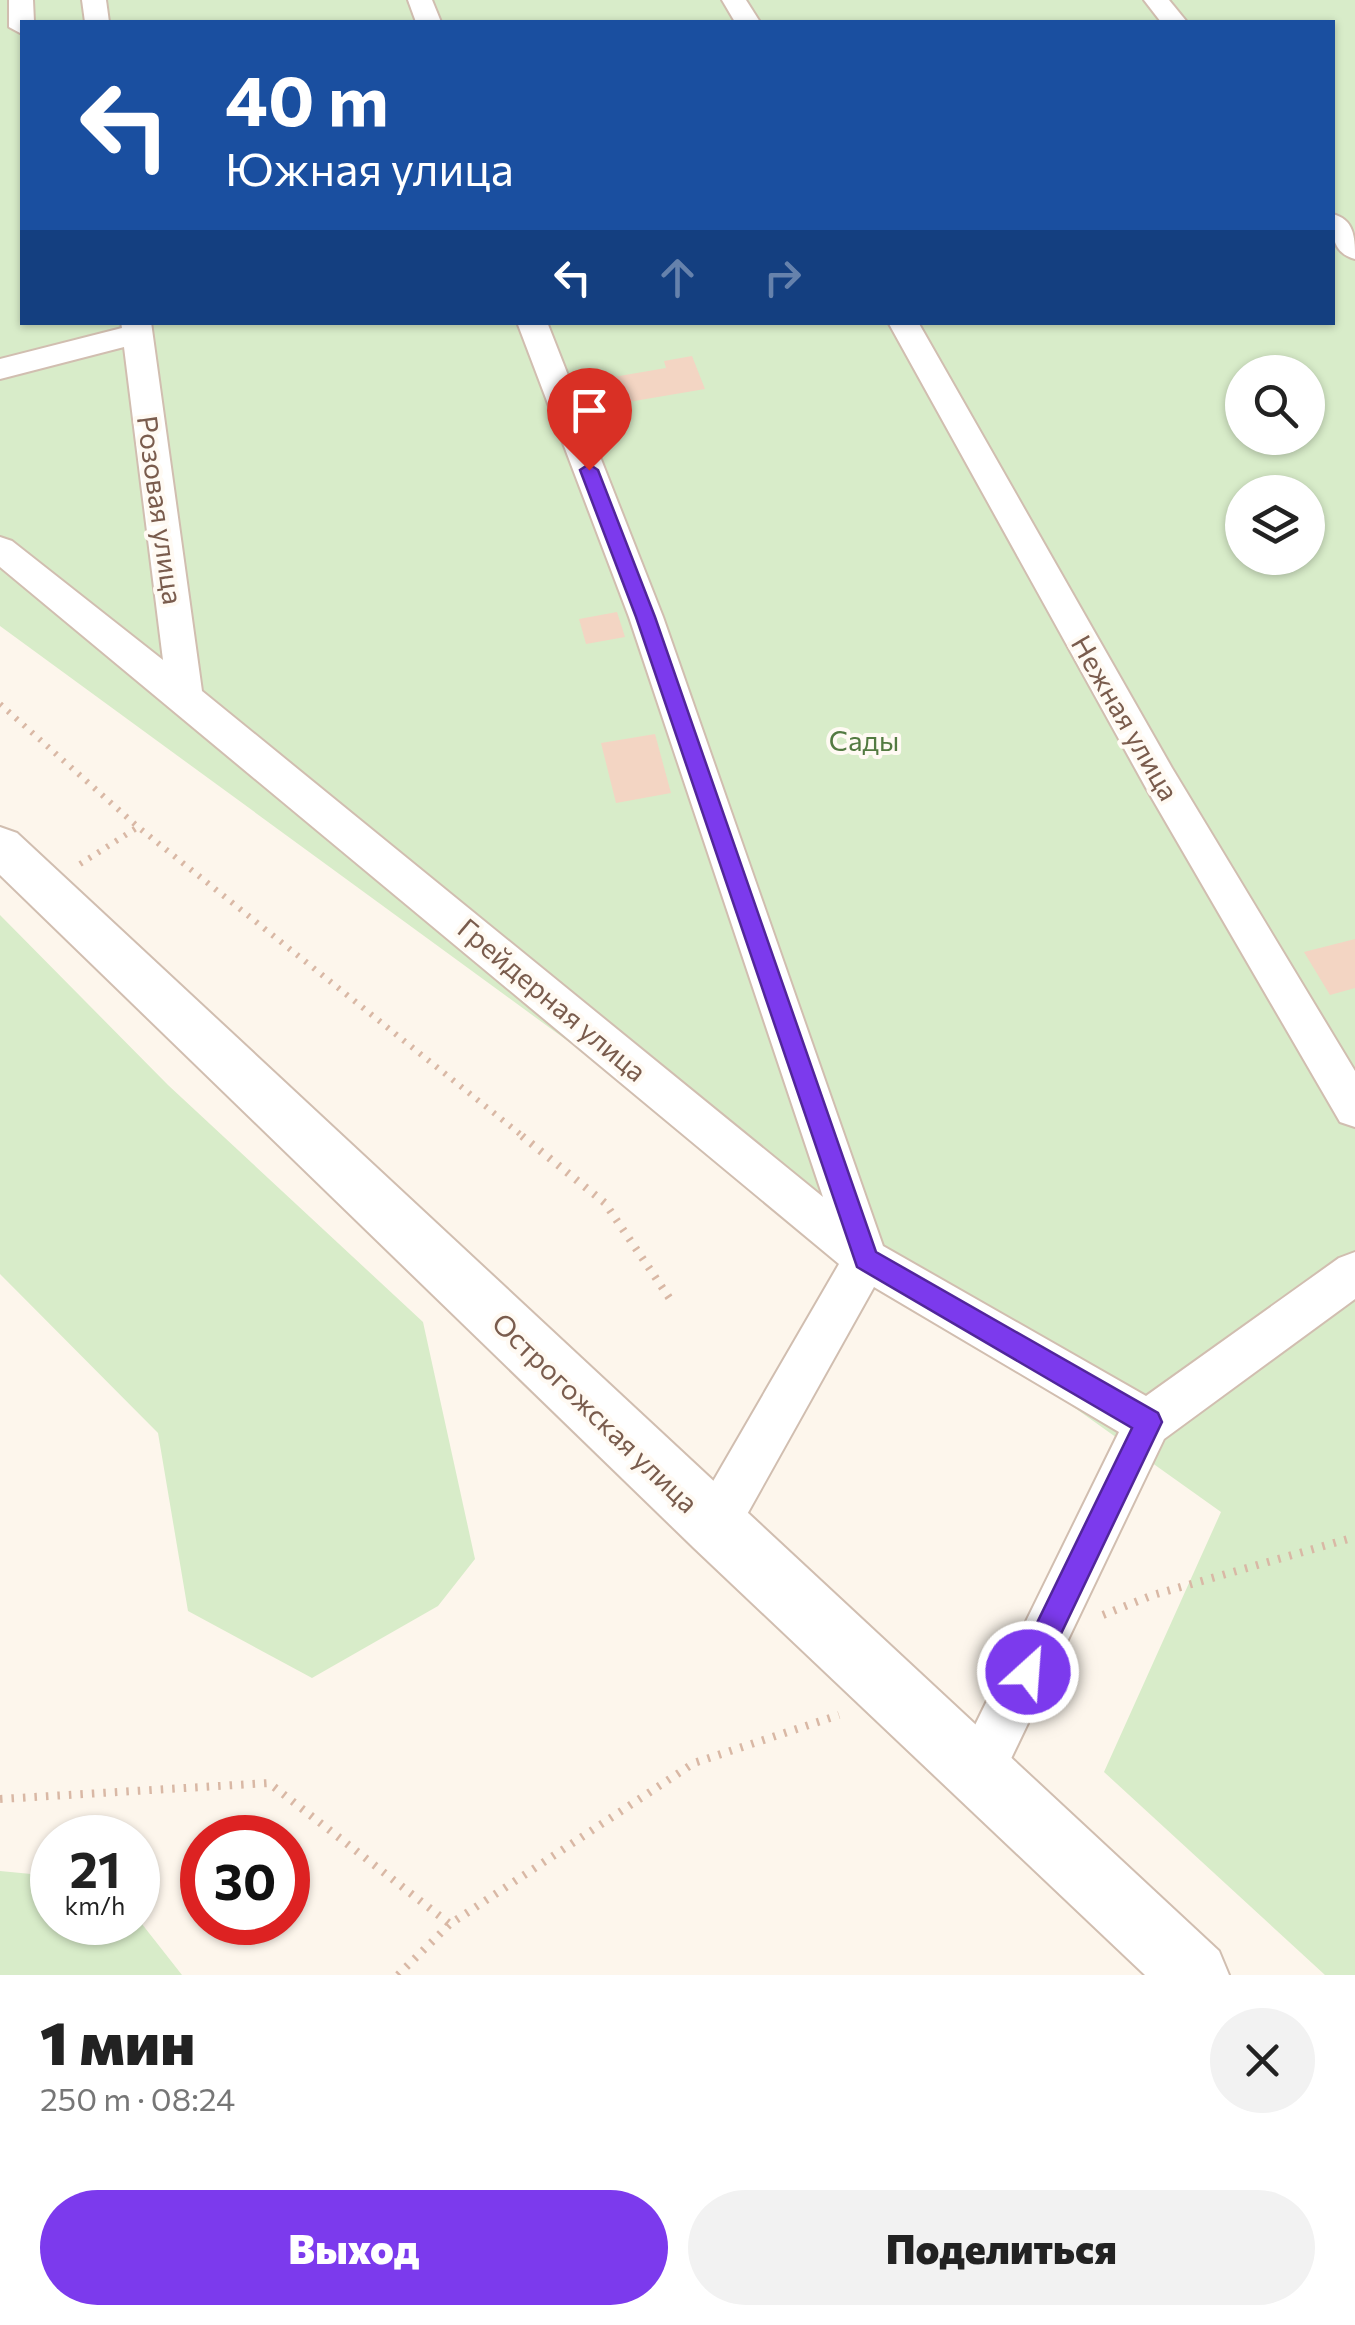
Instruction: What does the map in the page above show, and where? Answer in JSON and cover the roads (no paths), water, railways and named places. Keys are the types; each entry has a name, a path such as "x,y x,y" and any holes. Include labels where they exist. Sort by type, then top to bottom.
{"street":[{"path":"1156,0 1172,20"},
{"path":"1335,226 1355,250"},
{"path":"43,325 45,357"},
{"path":"533,325 646,617 866,1259 714,1526"},
{"name":"Нежная улица","path":"904,325 1158,778 1355,1109"},
{"path":"0,370 136,328"},
{"name":"Розовая улица","path":"136,328 185,697"},
{"name":"Грейдерная улица","path":"0,549 866,1259 1148,1422"},
{"name":"Острогожская улица","path":"0,846 714,1526 980,1770 1195,1975"},
{"path":"980,1770 1148,1422 1355,1273"}],"park label":[{"name":"Сады","path":"864,741"}]}
